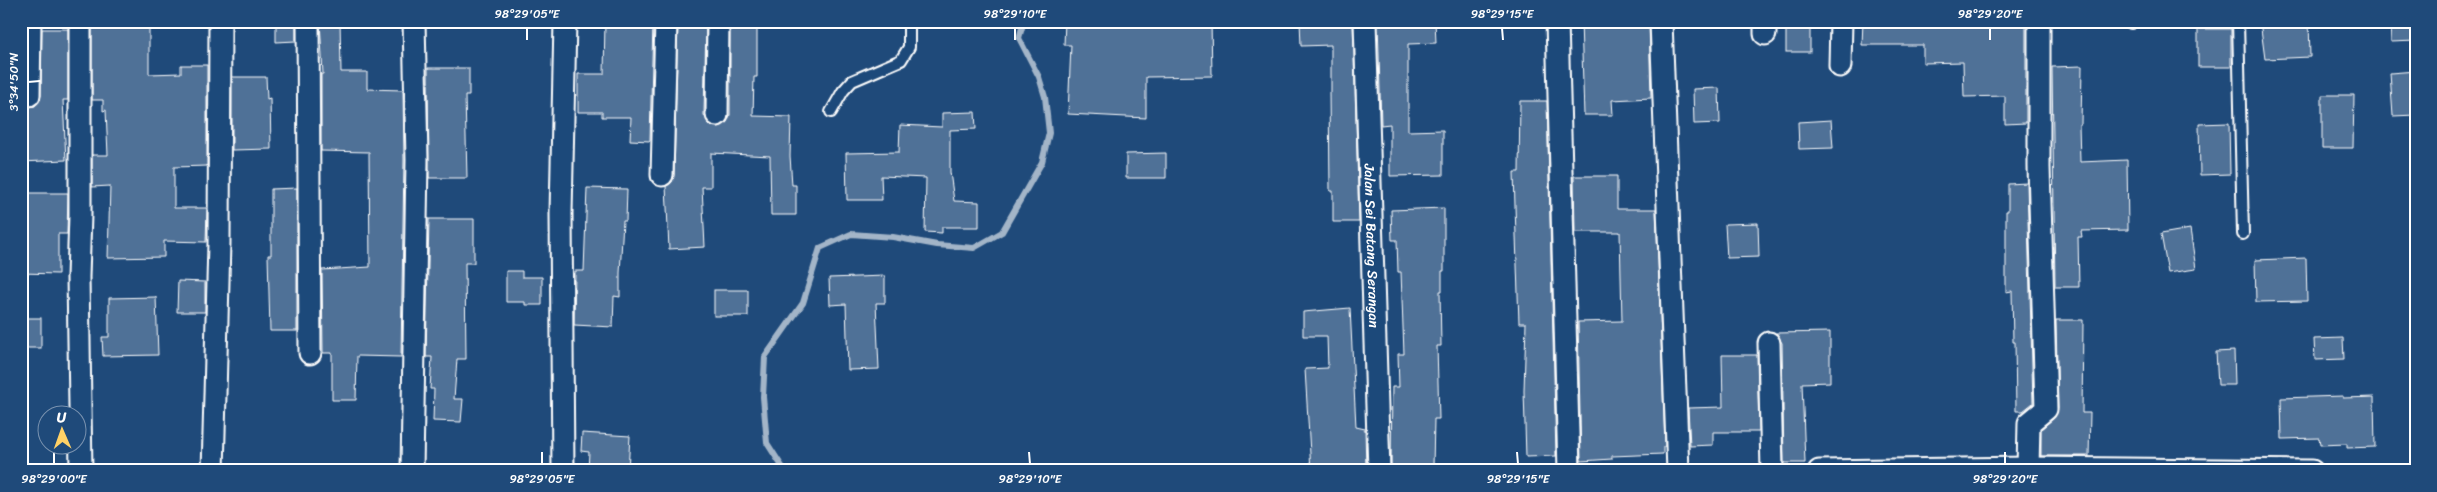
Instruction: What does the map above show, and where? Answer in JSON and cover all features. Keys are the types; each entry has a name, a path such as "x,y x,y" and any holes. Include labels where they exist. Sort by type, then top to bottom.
{"street":[{"path":"29,95 30,21"},
{"path":"80,21 80,215 78,277 81,471"},
{"path":"212,471 218,243 220,21"},
{"path":"308,21 310,352"},
{"path":"412,471 417,160 414,21"},
{"path":"563,471 561,213 565,21"},
{"path":"662,175 666,21"},
{"path":"717,115 718,21"},
{"name":"Jalan Sei Batang Serangan","path":"1365,21 1379,471"},
{"path":"1557,21 1569,471"},
{"path":"1661,21 1678,471"},
{"path":"1840,66 1841,21"},
{"path":"2028,468 2029,423 2046,409 2040,167 2039,21"},
{"path":"1769,343 1772,471"},
{"path":"1819,471 2028,468 2312,471"}],"lane":[{"path":"831,112 843,91 852,81 901,60 909,47 909,21"},
{"path":"2238,21 2243,234"}],"building":[{"path":"92,21 149,21 149,74 181,73 181,65 207,65 207,166 174,167 174,208 207,208 206,242 164,241 164,257 108,258 110,186 92,187 92,155 108,155 106,110 103,111 103,100 92,100"},
{"path":"276,21 296,21 296,41 276,42"},
{"path":"320,21 340,21 341,72 367,72 367,89 403,90 404,160 401,357 357,356 356,400 332,400 332,353 323,353 322,270 370,267 369,152 321,151 321,74 323,74"},
{"path":"605,21 653,21 650,141 630,140 631,117 602,117 602,112 578,112 578,74 604,74"},
{"path":"678,21 706,21 704,115 710,125 717,127 727,122 730,115 730,21 757,21 757,77 754,77 753,116 791,117 790,156 792,185 796,185 796,215 771,215 770,156 711,153 711,187 702,187 705,247 669,249 666,186 672,182 674,175"},
{"path":"1065,21 1211,21 1212,76 1146,77 1146,118 1068,114 1071,45 1064,45"},
{"path":"1300,21 1353,21 1359,222 1333,222 1333,191 1330,191 1329,92 1331,92 1331,45 1301,46"},
{"path":"1378,21 1435,21 1436,43 1408,44 1408,131 1443,130 1443,175 1390,176 1390,124 1381,125"},
{"path":"1581,21 1649,21 1651,98 1612,100 1613,115 1584,115"},
{"path":"1786,21 1810,21 1810,52 1786,52"},
{"path":"1863,21 2026,21 2026,123 2005,124 2005,96 1964,97 1963,62 1923,63 1923,45 1862,45"},
{"path":"2260,21 2309,21 2310,57 2265,59"},
{"path":"2390,21 2416,21 2416,41 2391,42"},
{"path":"42,29 68,29 68,100 63,100 66,160 21,162 21,104 28,107 35,106 41,96"},
{"path":"2198,29 2231,29 2231,67 2198,67"},
{"path":"2082,66 2081,124 2079,124 2080,162 2127,160 2128,230 2081,231 2082,237 2078,237 2079,287 2055,287 2052,67"},
{"path":"428,68 469,68 469,96 465,96 467,178 429,178"},
{"path":"2416,71 2416,115 2393,116 2390,73"},
{"path":"232,77 266,77 267,99 270,98 271,149 232,150"},
{"path":"1719,88 1720,123 1694,124 1693,89"},
{"path":"2322,95 2354,95 2353,148 2322,148"},
{"path":"1520,101 1547,101 1556,456 1526,457 1524,391 1526,323 1519,323 1514,172 1519,172"},
{"path":"975,112 976,129 950,130 950,172 954,201 979,202 979,227 942,227 942,233 925,232 926,178 881,176 882,200 847,200 846,153 899,152 900,125 942,127 942,113"},
{"path":"1831,120 1833,148 1799,149 1798,122"},
{"path":"2229,123 2230,174 2200,175 2199,124"},
{"path":"1166,153 1166,178 1126,178 1126,154"},
{"path":"1574,176 1617,176 1617,209 1656,209 1665,446 1663,447 1663,454 1612,456 1612,459 1581,461 1578,322 1622,321 1620,232 1575,232"},
{"path":"2027,183 2033,403 2023,411 2016,411 2012,291 2006,292 2006,211 2008,211 2008,184"},
{"path":"297,188 297,331 270,331 268,255 271,255 271,189"},
{"path":"587,188 627,189 626,221 623,221 620,297 614,296 613,327 574,325 575,271 584,271"},
{"path":"21,193 68,193 67,234 58,234 58,274 21,273"},
{"path":"1444,208 1444,271 1442,271 1442,291 1440,291 1441,346 1437,346 1439,419 1434,419 1433,467 1391,466 1392,387 1399,387 1398,354 1404,354 1401,272 1398,272 1397,240 1392,240 1391,210"},
{"path":"429,219 474,219 474,263 465,263 466,359 457,359 454,399 463,399 461,422 433,421 434,389 430,389 432,357 426,357"},
{"path":"1758,223 1759,257 1727,258 1725,224"},
{"path":"2190,229 2196,269 2168,273 2161,234"},
{"path":"2306,258 2307,301 2256,302 2255,260"},
{"path":"506,271 522,271 522,277 542,277 542,305 525,305 525,302 506,302"},
{"path":"885,276 885,303 876,303 879,369 848,370 846,304 830,305 829,278"},
{"path":"178,281 205,282 205,312 177,312"},
{"path":"714,290 748,290 748,316 714,316"},
{"path":"156,297 158,355 103,356 102,337 109,337 109,298"},
{"path":"1350,308 1356,427 1365,429 1366,471 1311,471 1305,369 1328,368 1327,336 1303,336 1303,312"},
{"path":"21,318 41,318 41,348 21,348"},
{"path":"2056,320 2083,320 2082,413 2090,413 2089,456 2041,456 2041,429 2054,418 2058,409"},
{"path":"1830,332 1830,382 1802,383 1805,463 1784,463 1782,343 1776,333"},
{"path":"2343,338 2344,359 2315,360 2314,339"},
{"path":"2234,351 2235,385 2218,385 2216,352"},
{"path":"1722,355 1757,355 1759,432 1713,432 1713,445 1690,446 1688,408 1723,407"},
{"path":"2343,396 2343,398 2374,397 2375,447 2347,448 2347,444 2320,445 2319,438 2282,439 2281,398"},
{"path":"582,433 630,436 628,471 588,471 589,452 581,451"}],"waterway":[{"path":"785,471 767,443 763,397 765,357 803,303 820,248 851,234 893,237 937,245 974,248 1002,232 1042,162 1049,133 1045,97 1039,77 1019,38 1024,21"}]}
